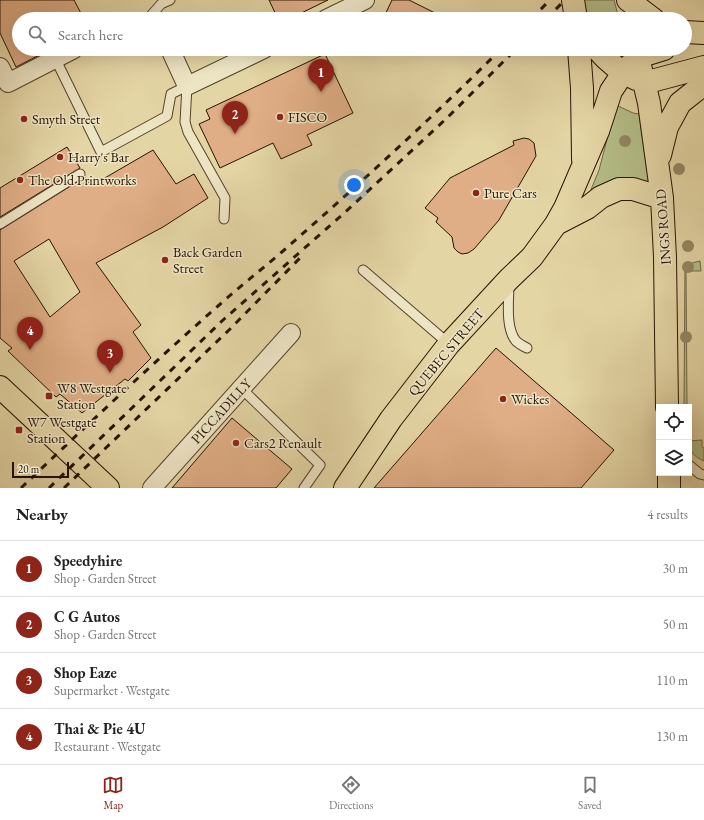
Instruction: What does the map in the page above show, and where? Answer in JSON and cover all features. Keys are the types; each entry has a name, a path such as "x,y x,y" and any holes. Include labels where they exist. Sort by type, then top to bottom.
{"main road":[{"path":"573,0 575,12"},
{"path":"627,0 628,12"},
{"path":"627,0 643,12"},
{"path":"692,32 704,33"},
{"path":"692,41 704,38"},
{"name":"QUEBEC STREET","path":"345,488 391,418 449,344 509,279 532,257 566,208 583,166 582,88 580,56"},
{"path":"605,56 623,73 644,82 704,67"},
{"path":"583,166 598,131 611,91 635,56"},
{"name":"INGS ROAD","path":"638,56 650,111 662,198 665,257 667,404"},
{"path":"658,164 667,127 680,103 704,84"},
{"name":"QUEBEC STREET","path":"556,224 587,208 601,197 619,189 633,189 662,198"},
{"path":"0,387 108,488"},
{"path":"669,476 669,488"}],"street":[{"path":"340,12 365,0"},
{"path":"0,67 4,86 59,56"},
{"path":"171,56 174,90 237,56"},
{"name":"PICCADILLY","path":"152,488 291,333"}],"lane":[{"path":"154,12 161,4 170,0"},
{"path":"55,58 101,152 167,116 174,90"},
{"path":"174,90 188,132 225,198 224,219"},
{"path":"0,224 80,174"},
{"path":"363,270 449,344"},
{"path":"509,279 509,320 511,330 516,341 527,348"},
{"path":"241,388 320,465 304,488"},
{"path":"692,467 700,474 704,475"}],"green space":[{"path":"584,0 614,0 617,12 586,12 582,2"},
{"path":"616,105 633,113 639,114 649,184 586,202 599,170"},
{"path":"700,261 701,271 686,271 687,404 684,404 685,267 688,264"},
{"path":"702,440 702,447 704,448 704,461 697,458 692,451 692,441"}],"building":[{"path":"0,0 74,0 80,12 12,12 12,56 37,56 16,67 0,33"},
{"path":"269,0 328,0 303,12 275,12"},
{"path":"392,0 409,0 433,12 386,12"},
{"path":"321,56 326,56 353,113 307,135 312,145 281,159 273,143 220,168 199,124 210,119 206,110"},
{"name":"Pure Cars","path":"524,138 529,139 534,143 536,156 499,220 474,249 468,253 462,254 458,252 454,248 452,237 436,222 438,218 425,208 450,178 514,145 513,141"},
{"path":"67,147 80,168 0,217 0,188"},
{"path":"153,150 176,184 194,174 208,198 163,227 96,263 141,325 133,332 151,358 128,381 125,379 82,413 60,394 56,397 8,351 12,348 0,338 0,230 85,177 91,186","holes":["49,239 80,292 50,317 14,261"]},
{"name":"Wickes","path":"496,348 614,450 581,488 374,488"},
{"name":"Cars2 Renault","path":"232,418 292,469 276,488 172,488"}],"railway":[{"path":"538,12 550,0"},
{"path":"553,12 565,0"},
{"path":"21,488 168,351 394,152 494,56"},
{"path":"49,488 222,321 342,215 448,117 509,56"},
{"path":"64,488 229,330 300,258"}],"place":[{"name":"Speedyhire","path":"321,92"},
{"name":"FISCO","path":"280,117"},
{"name":"Smyth Street","path":"24,119"},
{"name":"C G Autos","path":"235,134"},
{"name":"Harry's Bar","path":"60,157"},
{"name":"The Old Printworks","path":"20,180"},
{"name":"Pure Cars","path":"476,193"},
{"name":"Back Garden Street","path":"165,260"},
{"name":"Thai & Pie 4U","path":"30,350"},
{"name":"Shop Eaze","path":"110,373"},
{"name":"W8 Westgate Station","path":"49,396"},
{"name":"Wickes","path":"503,399"},
{"name":"W7 Westgate Station","path":"19,430"},
{"name":"Cars2 Renault","path":"236,443"}]}
